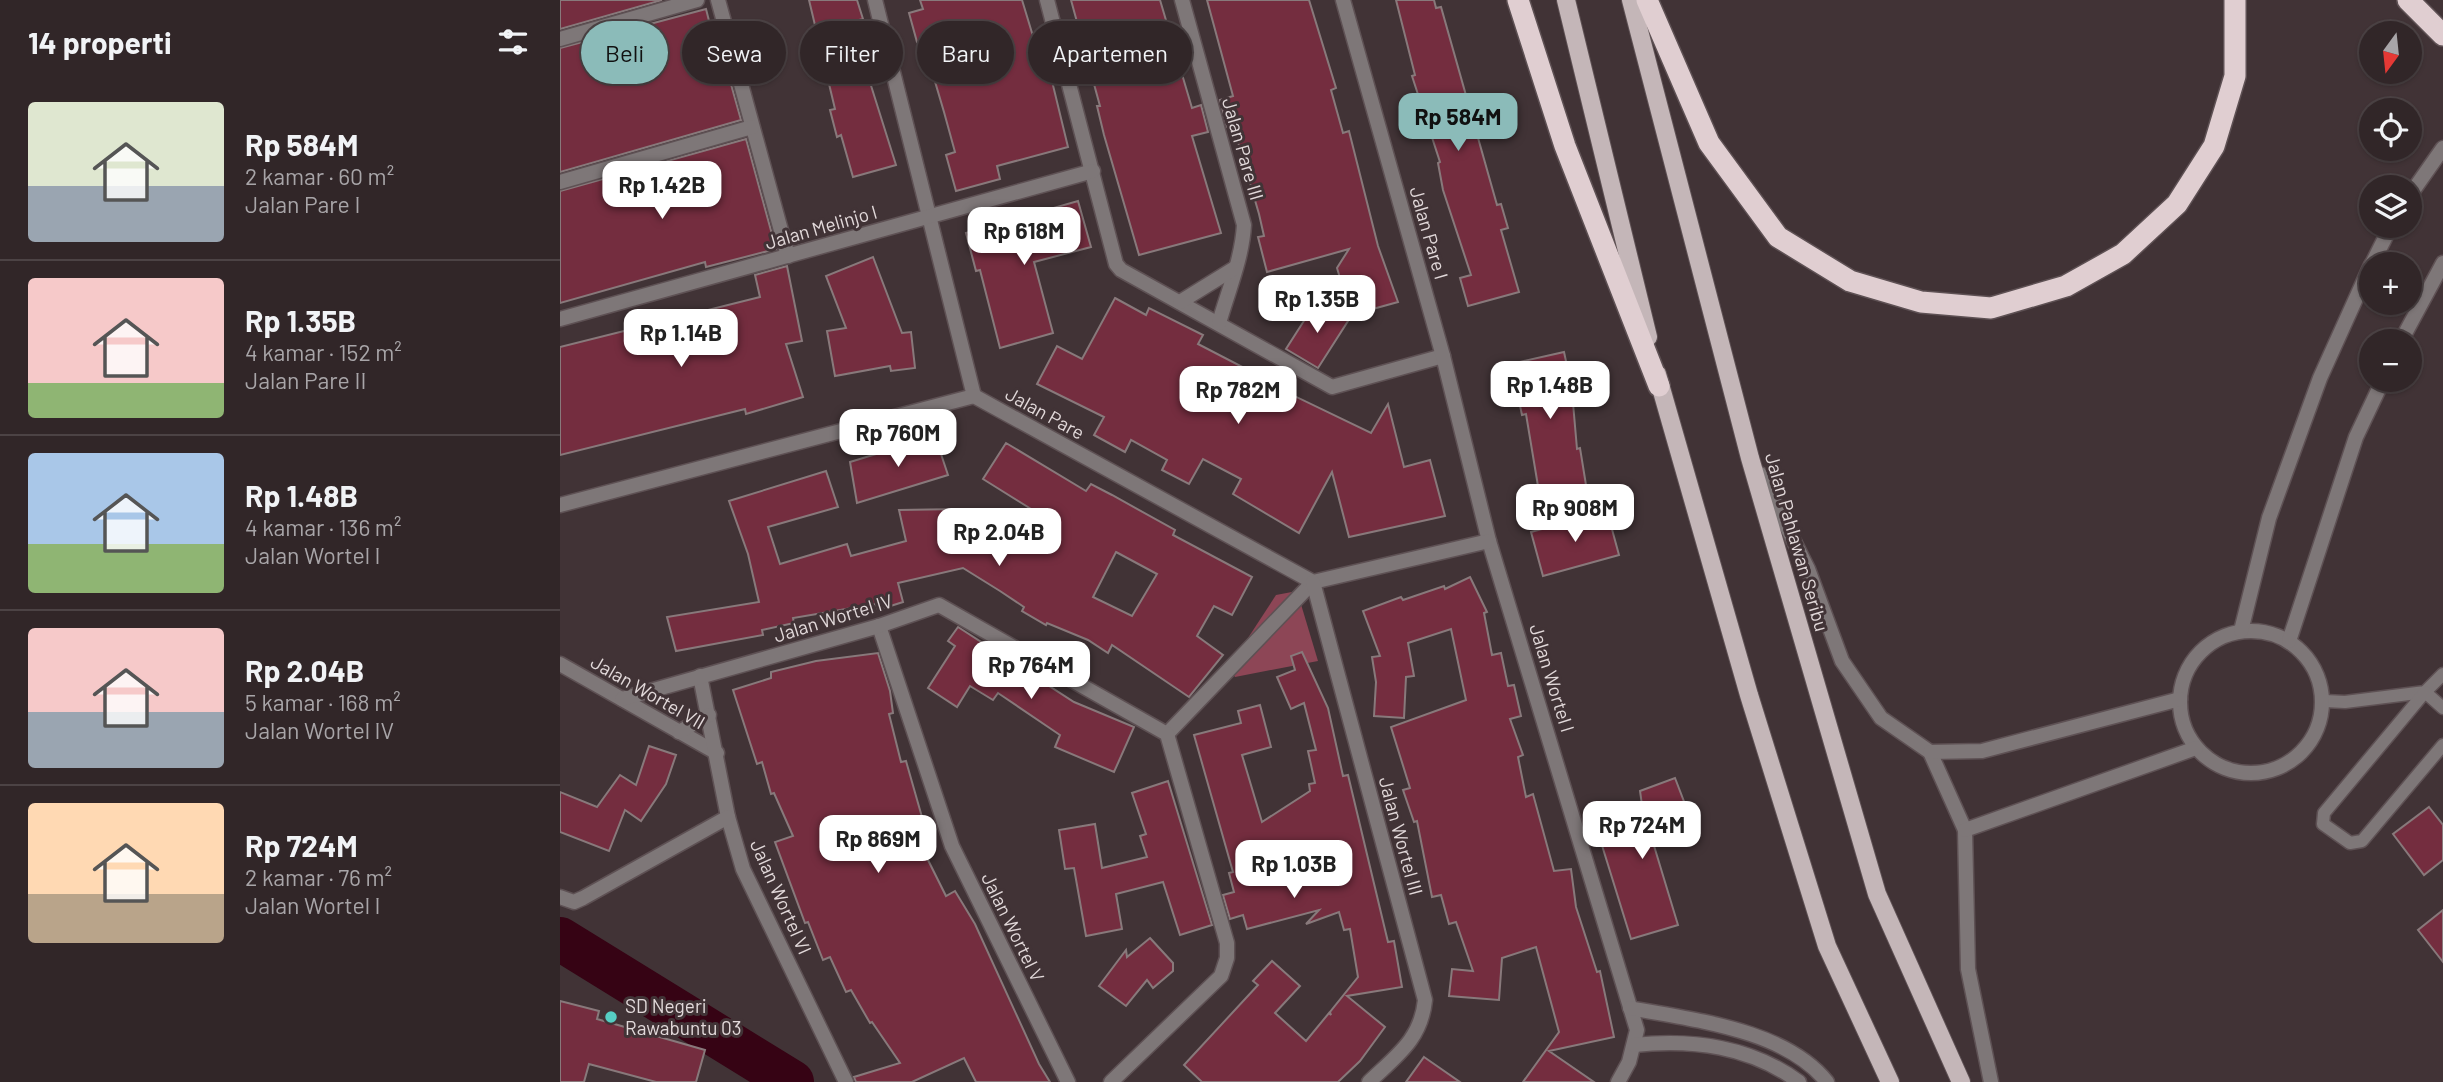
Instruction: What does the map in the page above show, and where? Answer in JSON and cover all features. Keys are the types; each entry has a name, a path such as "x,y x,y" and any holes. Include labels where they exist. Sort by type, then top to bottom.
{"highway":[{"path":"1518,0 1565,146 1660,386"},
{"path":"1647,0 1709,143 1777,237 1850,281 1921,302 1991,308 2066,286 2123,254 2177,204 2214,146 2235,76 2235,0"},
{"path":"2408,0 2443,35"}],"main road":[{"path":"1566,0 1660,386 1749,695 1827,946 1890,1082"},
{"name":"Jalan Pahlawan Seribu","path":"1632,0 1750,458 1877,894 1961,1082"}],"street":[{"path":"560,39 698,0"},
{"path":"718,0 788,256"},
{"path":"875,0 974,396"},
{"path":"1047,0 1116,264 1121,270 1332,387 1443,356"},
{"name":"Jalan Pare III","path":"1181,0 1244,225 1241,255 1219,323"},
{"name":"Jalan Pare I","path":"1343,0 1443,356"},
{"path":"560,182 752,127"},
{"path":"2422,178 2443,148"},
{"name":"Jalan Melinjo I","path":"560,320 1093,172"},
{"path":"2407,329 2443,263"},
{"path":"1180,302 1235,268"},
{"path":"2241,631 2269,518 2320,378 2359,292"},
{"name":"Jalan Wortel I","path":"1443,356 1489,541 1637,1030 1634,1045"},
{"path":"2289,641 2356,438 2377,392"},
{"name":"Jalan Pare","path":"560,505 974,396 1313,582"},
{"path":"1750,458 1781,511 1808,569 1842,661 1881,718 1930,752 1965,831 1968,968 1992,1082"},
{"path":"1111,1082 1222,976 1227,958 1227,943 1167,733 1313,582 1489,541"},
{"name":"Jalan Wortel III","path":"1313,582 1425,1000 1423,1021 1411,1041 1369,1082"},
{"name":"Jalan Wortel IV","path":"622,699 879,626 935,605 944,606 1167,733"},
{"name":"Jalan Wortel V","path":"879,626 952,846 1068,1082"},
{"path":"2241,631 2266,632 2289,641 2307,658 2319,679 2325,701 2318,728 2306,749 2287,764 2263,772 2238,772 2215,764 2196,748 2181,717 2179,699 2185,675 2198,654 2217,639 2241,631"},
{"name":"Jalan Wortel VII","path":"560,664 717,753"},
{"name":"Jalan Wortel VI","path":"700,676 728,817 743,869 846,1082"},
{"path":"1930,752 1982,751 2179,699"},
{"path":"679,732 709,715"},
{"path":"1965,831 2196,748"},
{"path":"560,897 574,902 583,898 728,817"},
{"path":"1630,1008 1728,1027 1759,1037 1817,1070 1827,1082"},
{"path":"1618,1082 1634,1045 1664,1042 1731,1049 1799,1082"}],"lane":[{"path":"2443,674 2325,813 2323,824 2350,843 2362,841 2443,745"},
{"path":"2325,701 2345,702 2425,692 2443,708"}],"shaded area":[{"path":"1297,591 1318,661 1235,677 1229,667 1276,595"}],"building":[{"path":"560,0 662,0 581,21 560,29"},
{"path":"809,0 857,0 863,19 855,21 814,21"},
{"path":"920,0 1022,0 1028,21 1028,84 1053,84 1068,147 997,166 1000,179 956,191 946,155 955,152 935,84 1014,84 1014,21 917,21 917,42 909,13 923,9"},
{"path":"1071,0 1160,0 1166,21 1077,21"},
{"path":"1207,0 1309,0 1336,88 1331,90 1343,133 1349,131 1378,246 1398,302 1351,315 1337,268 1349,249 1267,272 1258,237 1264,236 1259,214 1233,125 1227,127 1220,100 1233,96"},
{"path":"1396,0 1434,0 1436,8 1441,7 1497,205 1501,204 1508,228 1501,230 1519,292 1468,306 1460,278 1471,275 1443,190 1440,162 1412,76 1415,75"},
{"path":"706,9 709,21 682,21 682,84 731,84 741,120 560,172 560,48 581,42 581,84 668,84 668,21 661,21"},
{"path":"829,84 871,84 896,165 853,177 841,135 837,137 830,110 835,109"},
{"path":"1094,84 1185,84 1192,108 1201,105 1208,132 1192,136 1221,233 1139,255 1104,135 1097,106 1100,106"},
{"path":"746,139 776,249 706,267 705,262 560,303 560,191"},
{"path":"1078,201 1091,247 1034,262 1053,333 1000,348 980,270 976,271 966,233"},
{"path":"873,257 902,333 911,332 915,368 891,371 890,366 835,376 827,331 846,328 826,276"},
{"path":"787,266 802,341 786,344 803,397 746,414 745,409 560,455 560,347 760,297 755,275"},
{"path":"1115,298 1146,315 1149,308 1203,335 1198,344 1256,374 1255,377 1371,433 1388,404 1404,467 1430,460 1445,516 1349,537 1332,472 1299,533 1233,494 1241,479 1203,459 1189,484 1162,470 1167,460 1131,440 1125,452 1094,435 1104,417 1037,384 1057,346 1082,359"},
{"path":"1316,302 1348,321 1318,368 1286,349"},
{"path":"1564,352 1575,403 1577,449 1580,448 1586,485 1539,492 1526,414 1522,415 1511,364"},
{"path":"935,436 948,475 857,503 850,462"},
{"path":"1006,443 1086,491 1091,484 1112,495 1175,530 1173,535 1252,577 1232,615 1214,606 1197,636 1223,655 1189,697 1112,645 1108,653 1088,640 1047,623 1046,625 1022,611 1024,607 963,568 898,583 903,602 878,610 876,604 793,618 794,623 762,630 763,635 676,651 667,617 759,602 748,554 729,501 826,471 838,507 768,527 780,564 847,544 851,556 906,541 899,510 959,509 961,515 964,509 1031,509 983,479","holes":["1116,552 1157,574 1132,616 1093,597"]},
{"path":"1607,511 1619,555 1543,576 1531,532"},
{"path":"1470,577 1487,612 1484,613 1492,655 1501,653 1508,686 1514,685 1521,716 1510,719 1523,755 1518,757 1526,797 1533,794 1554,871 1571,869 1576,907 1597,972 1600,971 1614,1037 1549,1051 1594,1082 1523,1082 1559,1032 1536,947 1502,958 1499,1000 1449,996 1452,969 1473,971 1456,922 1449,924 1441,895 1432,897 1417,821 1414,822 1403,790 1410,788 1391,727 1466,700 1451,629 1408,643 1414,676 1406,677 1404,718 1374,716 1376,682 1372,657 1380,656 1363,611 1401,597 1403,600 1444,586 1445,589"},
{"path":"958,627 1074,702 1134,727 1114,772 1055,747 1060,735 998,693 993,700 970,686 957,707 928,688 955,646 948,641"},
{"path":"1302,652 1328,708 1343,776 1348,775 1388,942 1394,941 1402,987 1347,996 1385,1027 1360,1061 1338,1082 1202,1082 1184,1065 1258,985 1253,981 1272,961 1300,986 1275,1013 1306,1041 1329,1013 1331,1015 1330,1012 1358,977 1350,929 1344,930 1339,912 1306,924 1319,910 1247,929 1243,915 1230,919 1223,895 1234,892 1229,873 1233,872 1194,735 1241,723 1238,711 1260,705 1271,747 1242,755 1262,822 1310,791 1309,784 1315,783 1308,751 1316,750 1304,703 1291,709 1277,677 1295,670 1291,656"},
{"path":"878,653 890,691 893,713 889,714 901,762 906,761 924,824 912,828 946,896 955,891 975,924 1039,1064 1050,1082 976,1082 964,1058 912,1082 856,1082 854,1077 900,1063 872,1022 870,1023 851,990 846,992 830,957 823,960 808,922 805,923 775,842 793,836 774,793 771,794 762,762 757,764 733,690 771,678 771,672 816,661"},
{"path":"649,746 676,755 666,784 641,821 625,810 609,851 560,832 560,792 597,807 620,775 636,785"},
{"path":"1675,778 1688,812 1648,826 1678,925 1631,939 1596,826 1643,812 1640,791"},
{"path":"1168,781 1212,925 1180,935 1163,882 1116,894 1122,929 1086,936 1074,868 1065,869 1059,830 1095,824 1102,868 1147,857 1140,836 1146,834 1132,793"},
{"path":"2429,807 2443,825 2443,860 2424,875 2393,834"},
{"path":"2443,910 2443,962 2418,930"},
{"path":"1150,938 1173,963 1173,971 1153,988 1147,980 1126,1006 1099,986 1126,950 1127,957"},
{"path":"560,1001 599,1011 597,1019 705,1050 696,1082 656,1082 589,1064 584,1082 560,1082"},
{"path":"1424,1057 1460,1082 1406,1082"}],"waterway":[{"path":"560,939 792,1082"}],"place":[{"name":"SD Negeri Rawabuntu 03","path":"611,1017"}]}
